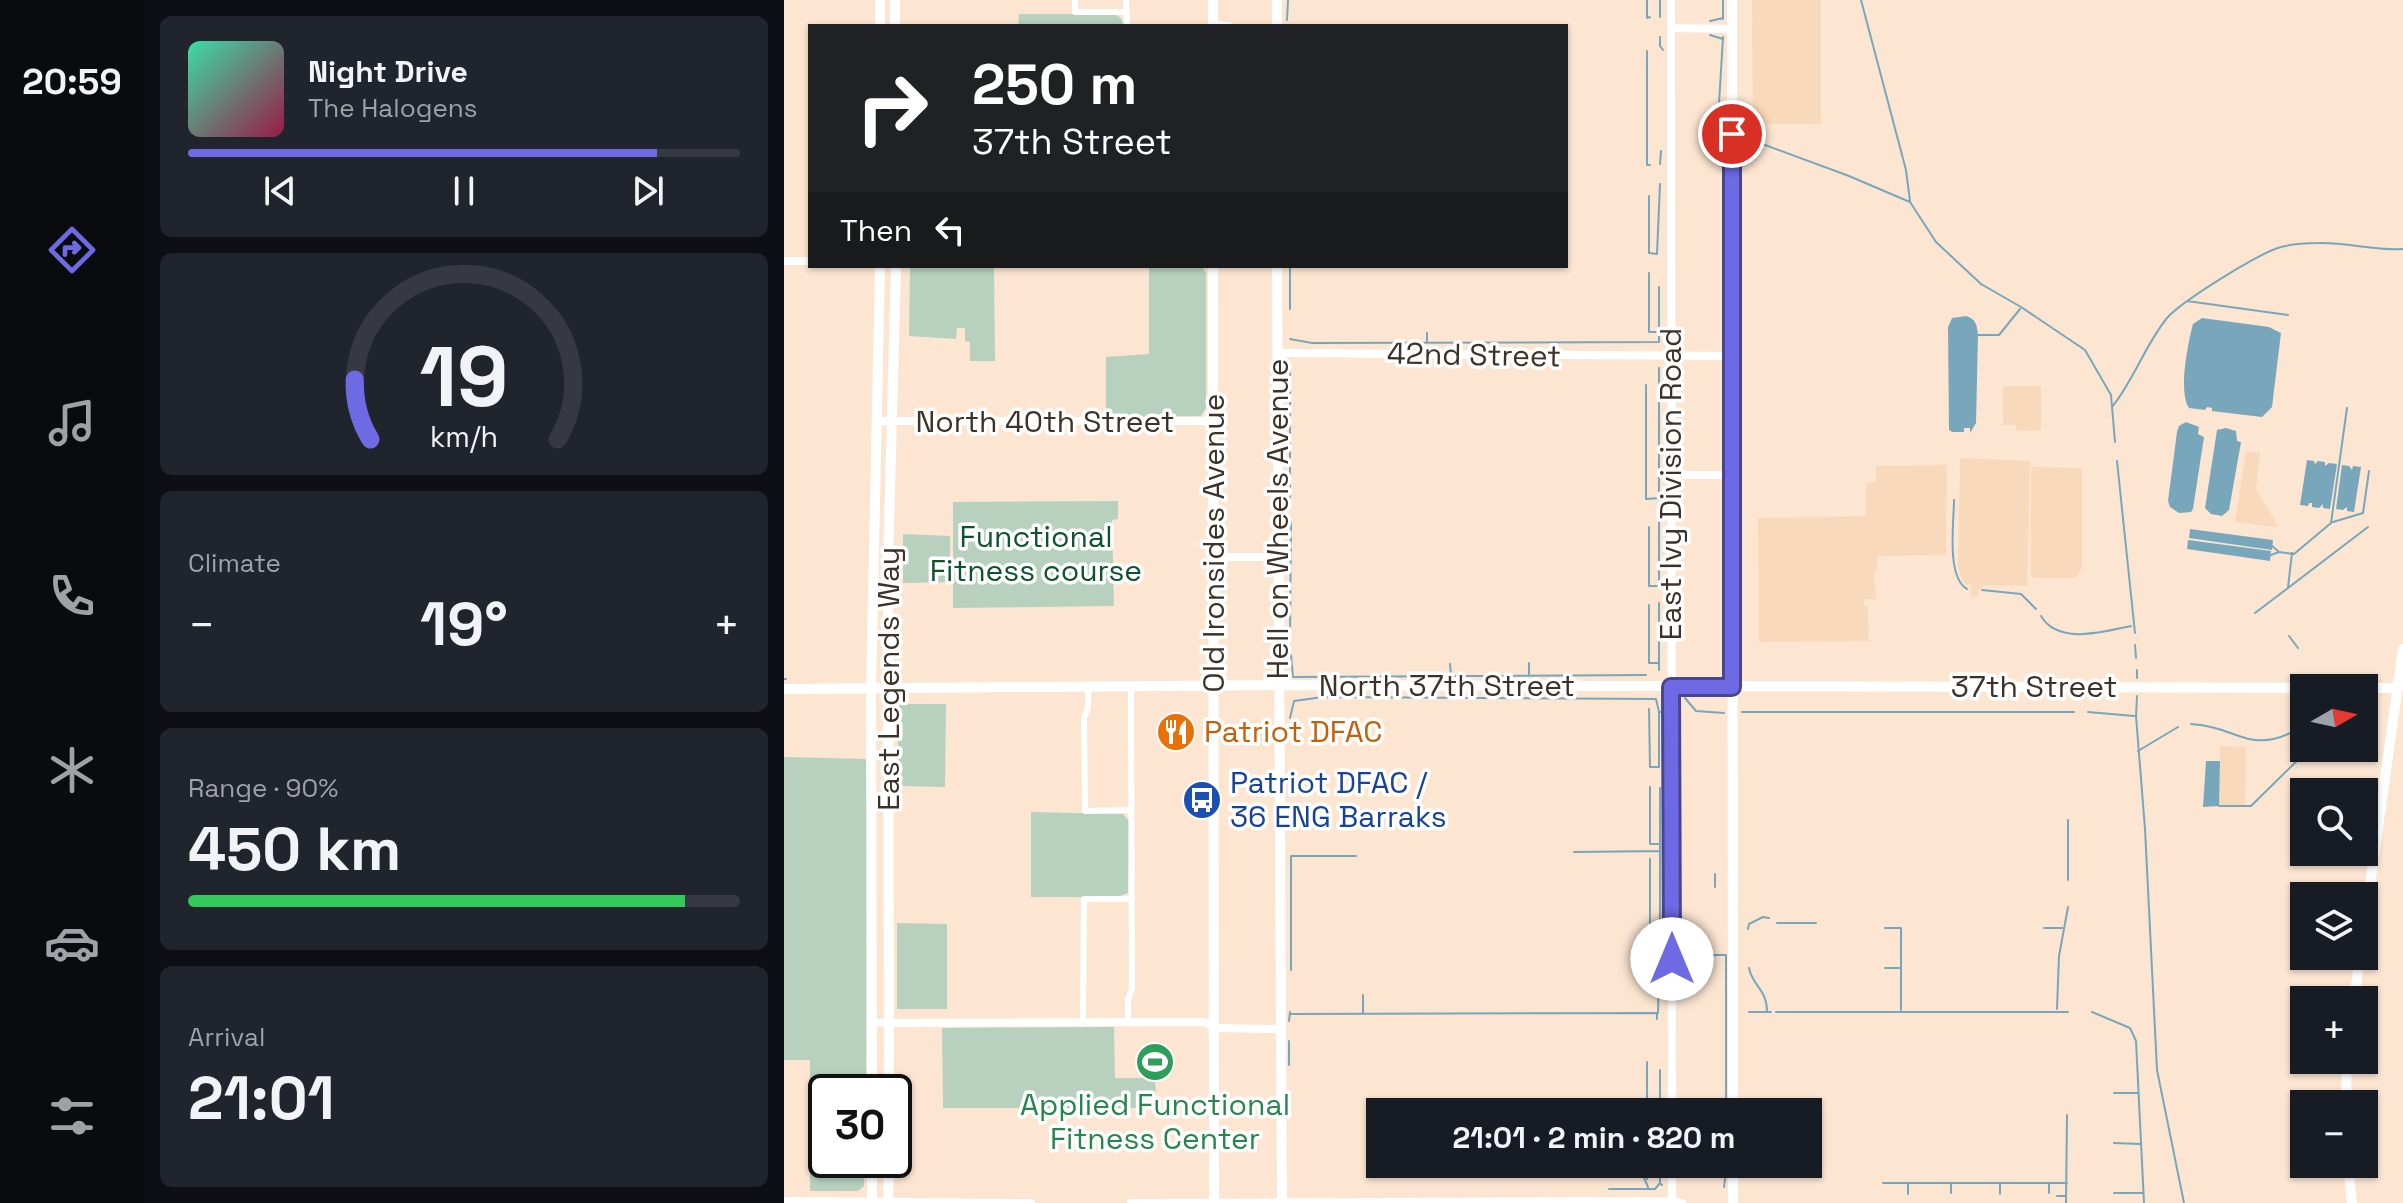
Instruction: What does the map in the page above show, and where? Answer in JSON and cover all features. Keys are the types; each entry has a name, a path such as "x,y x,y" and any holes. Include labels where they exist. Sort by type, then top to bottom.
{"street":[{"path":"880,0 880,24"},
{"path":"895,0 895,24"},
{"path":"1075,0 1075,12 1126,12"},
{"path":"1126,0 1127,24"},
{"path":"1213,0 1213,24"},
{"path":"1277,0 1277,24"},
{"name":"East Ivy Division Road","path":"1671,0 1672,1098"},
{"path":"1732,0 1733,1098"},
{"path":"1671,28 1732,29"},
{"path":"784,261 808,261"},
{"name":"East Legends Way","path":"872,1074 871,689 880,268"},
{"path":"888,268 896,291"},
{"name":"East Legends Way","path":"889,1074 888,688 896,268"},
{"name":"Old Ironsides Avenue","path":"1213,268 1214,1202"},
{"name":"Hell on Wheels Avenue","path":"1277,268 1282,1202"},
{"name":"42nd Street","path":"1277,353 1733,356"},
{"name":"North 40th Street","path":"877,421 1213,421"},
{"path":"1670,475 1733,475"},
{"path":"1213,557 1278,557"},
{"path":"2371,882 2403,649"},
{"name":"North 37th Street","path":"784,689 1277,685 1671,687"},
{"path":"1088,687 1088,708 1084,718 1085,811 1131,810"},
{"path":"1128,1023 1128,999 1132,989 1131,687"},
{"name":"37th Street","path":"1671,687 2398,688"},
{"path":"1083,1024 1084,899 1132,899"},
{"path":"872,1023 1204,1022 1215,1028 1280,1029"},
{"path":"872,1178 872,1202"},
{"path":"888,1202 889,1178"},
{"path":"1131,1203 1675,1202 1673,1178"},
{"path":"1733,1178 1733,1203"},
{"path":"2349,1178 2352,1203"},
{"path":"784,1201 1031,1203"}],"shaded area":[{"path":"1752,0 1821,0 1821,124 1753,124"},
{"path":"2003,386 2041,386 2041,430 2016,431 2015,425 2003,425"},
{"path":"2246,451 2260,453 2256,489 2278,526 2235,522"},
{"path":"1960,458 2030,461 2027,586 1984,585 1978,591 1978,597 1971,596 1971,585 1966,585 1962,579 1958,568"},
{"path":"1947,465 1946,555 1877,556 1877,570 1874,571 1876,599 1864,599 1864,606 1868,606 1869,641 1759,642 1758,518 1866,516 1866,483 1876,482 1876,466"},
{"path":"2031,468 2080,468 2082,471 2082,568 2076,578 2033,578 2031,575"},
{"path":"2220,746 2246,747 2245,806 2219,806"}],"green space":[{"path":"1019,14 1115,14 1123,24 1018,24"},
{"path":"910,268 994,268 995,361 970,361 970,342 965,341 965,328 957,328 956,339 909,336"},
{"path":"1149,268 1203,268 1206,273 1206,408 1201,416 1106,417 1106,357 1149,354"},
{"name":"Functional Fitness course","path":"1118,501 1118,519 1112,520 1114,606 953,608 953,502"},
{"path":"903,534 950,536 950,582 903,583"},
{"path":"899,704 946,704 945,787 897,786"},
{"path":"784,757 867,759 866,1074 810,1074 810,1060 784,1060"},
{"path":"1031,812 1123,814 1129,821 1128,893 1117,897 1031,897"},
{"path":"897,923 947,924 947,1009 897,1009"},
{"path":"1114,1027 1115,1078 1155,1078 1156,1095 1140,1108 943,1108 942,1028"},
{"path":"810,1178 864,1178 864,1186 858,1191 810,1191"}],"water":[{"path":"1966,316 1975,323 1978,335 1976,423 1970,433 1970,428 1964,428 1964,432 1949,430 1948,327 1952,318"},
{"path":"2202,318 2269,327 2281,333 2272,407 2262,417 2212,411 2207,407 2205,410 2189,408 2184,391 2187,355 2193,324"},
{"path":"2186,422 2199,427 2198,434 2204,437 2193,509 2179,513 2170,507 2168,501 2177,432 2179,426"},
{"path":"2226,428 2236,431 2237,441 2241,442 2229,510 2222,516 2211,514 2205,508 2217,430"},
{"path":"2307,460 2315,464 2325,462 2325,466 2337,464 2330,509 2323,508 2323,504 2319,508 2312,507 2312,503 2300,505"},
{"path":"2342,465 2352,470 2353,466 2361,467 2354,512 2347,511 2347,507 2336,509"},
{"path":"2190,529 2273,540 2272,550 2189,538"},
{"path":"2188,540 2271,551 2270,561 2187,549"},
{"path":"2206,761 2220,761 2219,806 2203,807"}],"waterway":[{"path":"1287,20 1288,0"},
{"path":"1647,0 1647,18 1650,17"},
{"path":"1660,0 1660,17"},
{"path":"1723,0 1723,19"},
{"path":"1861,0 1906,170 1910,201"},
{"path":"1710,21 1723,18"},
{"path":"1710,35 1723,39"},
{"path":"1660,37 1663,50"},
{"path":"1721,122 1718,120 1723,37"},
{"path":"1647,51 1647,165 1650,165"},
{"path":"1746,138 1910,202 1936,242 1981,284 2085,350 2111,395 2115,442"},
{"path":"1660,164 1661,151"},
{"path":"1649,196 1649,253 1657,254 1660,184"},
{"path":"2112,407 2167,318 2204,290 2256,258 2281,247 2304,243 2403,249"},
{"path":"1290,268 1290,309"},
{"path":"1649,273 1649,332 1658,332"},
{"path":"1290,339 1312,343 1659,342 1659,287"},
{"path":"2187,301 2288,315"},
{"path":"1978,335 1999,335 2020,309"},
{"path":"1427,333 1427,341"},
{"path":"1290,368 1290,498"},
{"path":"1659,368 1659,500"},
{"path":"1646,385 1646,499 1659,498"},
{"path":"2271,555 2279,552 2294,554 2331,523 2347,408"},
{"path":"2117,461 2135,633"},
{"path":"2333,522 2363,513 2369,471"},
{"path":"1954,500 1954,561 1960,583 1967,589"},
{"path":"1659,518 1659,587"},
{"path":"1290,640 1291,521"},
{"path":"1649,527 1649,586 1658,586"},
{"path":"2255,613 2368,527"},
{"path":"2272,546 2278,551"},
{"path":"2288,587 2292,553"},
{"path":"1982,590 2021,594 2036,609"},
{"path":"1659,603 1659,670"},
{"path":"1649,605 1649,663 1659,663"},
{"path":"2041,616 2058,631 2070,633 2095,633 2131,626"},
{"path":"2289,636 2298,648"},
{"path":"2135,645 2136,658"},
{"path":"1291,655 1293,677 1646,675"},
{"path":"1529,663 1529,674"},
{"path":"1450,664 1451,675"},
{"path":"2137,670 2137,678"},
{"path":"2137,696 2157,1070 2184,1203"},
{"path":"1290,718 1294,701 1323,697 1656,699 1659,712"},
{"path":"1685,698 1696,711 1724,713"},
{"path":"1649,709 1650,767 1659,767 1659,712 1663,712"},
{"path":"1742,712 2074,712"},
{"path":"2088,712 2134,716"},
{"path":"2191,724 2257,740 2270,740 2290,733"},
{"path":"2138,751 2178,727"},
{"path":"2219,806 2251,806 2296,762"},
{"path":"1650,787 1650,844 1659,844"},
{"path":"1660,788 1660,919"},
{"path":"2068,820 2068,880"},
{"path":"1574,852 1660,851"},
{"path":"1291,970 1291,856 1356,856"},
{"path":"1650,859 1650,994"},
{"path":"1715,874 1715,887"},
{"path":"2057,1009 2059,956 2068,907"},
{"path":"1748,929 1749,924 1763,917 1769,918"},
{"path":"1777,923 1816,923"},
{"path":"1885,928 1901,928 1901,1010"},
{"path":"2044,928 2062,928"},
{"path":"1658,1013 1660,935"},
{"path":"1684,936 1685,951 1689,955 1726,955 1726,1098"},
{"path":"1749,968 1765,998 1767,1012"},
{"path":"1885,968 1899,968"},
{"path":"1363,995 1363,1014"},
{"path":"1289,1021 1290,1012"},
{"path":"1749,1012 1771,1012"},
{"path":"1776,1012 2068,1012"},
{"path":"2092,1012 2130,1028 2136,1041 2144,1203"},
{"path":"1290,1014 1657,1013 1657,1019"},
{"path":"1289,1041 1289,1065"},
{"path":"1647,1062 1647,1098"},
{"path":"1660,1070 1660,1098"},
{"path":"2114,1093 2139,1093"},
{"path":"2066,1203 2067,1115"},
{"path":"2114,1143 2140,1144"},
{"path":"1644,1178 1648,1187"},
{"path":"1660,1178 1662,1185"},
{"path":"1724,1187 1725,1178"},
{"path":"1609,1189 1655,1189 1660,1183"},
{"path":"1883,1183 2067,1183"},
{"path":"1908,1183 1908,1194"},
{"path":"1951,1183 1951,1193"},
{"path":"2000,1183 2000,1194"},
{"path":"2049,1183 2049,1193"},
{"path":"2114,1193 2143,1193"},
{"path":"2057,1196 2066,1196"}],"place":[{"name":"Patriot DFAC","path":"1176,732"},
{"name":"Patriot DFAC / 36 ENG Barraks","path":"1202,800"},
{"name":"Applied Functional Fitness Center","path":"1155,1062"}],"route":[{"path":"1672,959 1671,687 1732,687 1732,134"}]}
